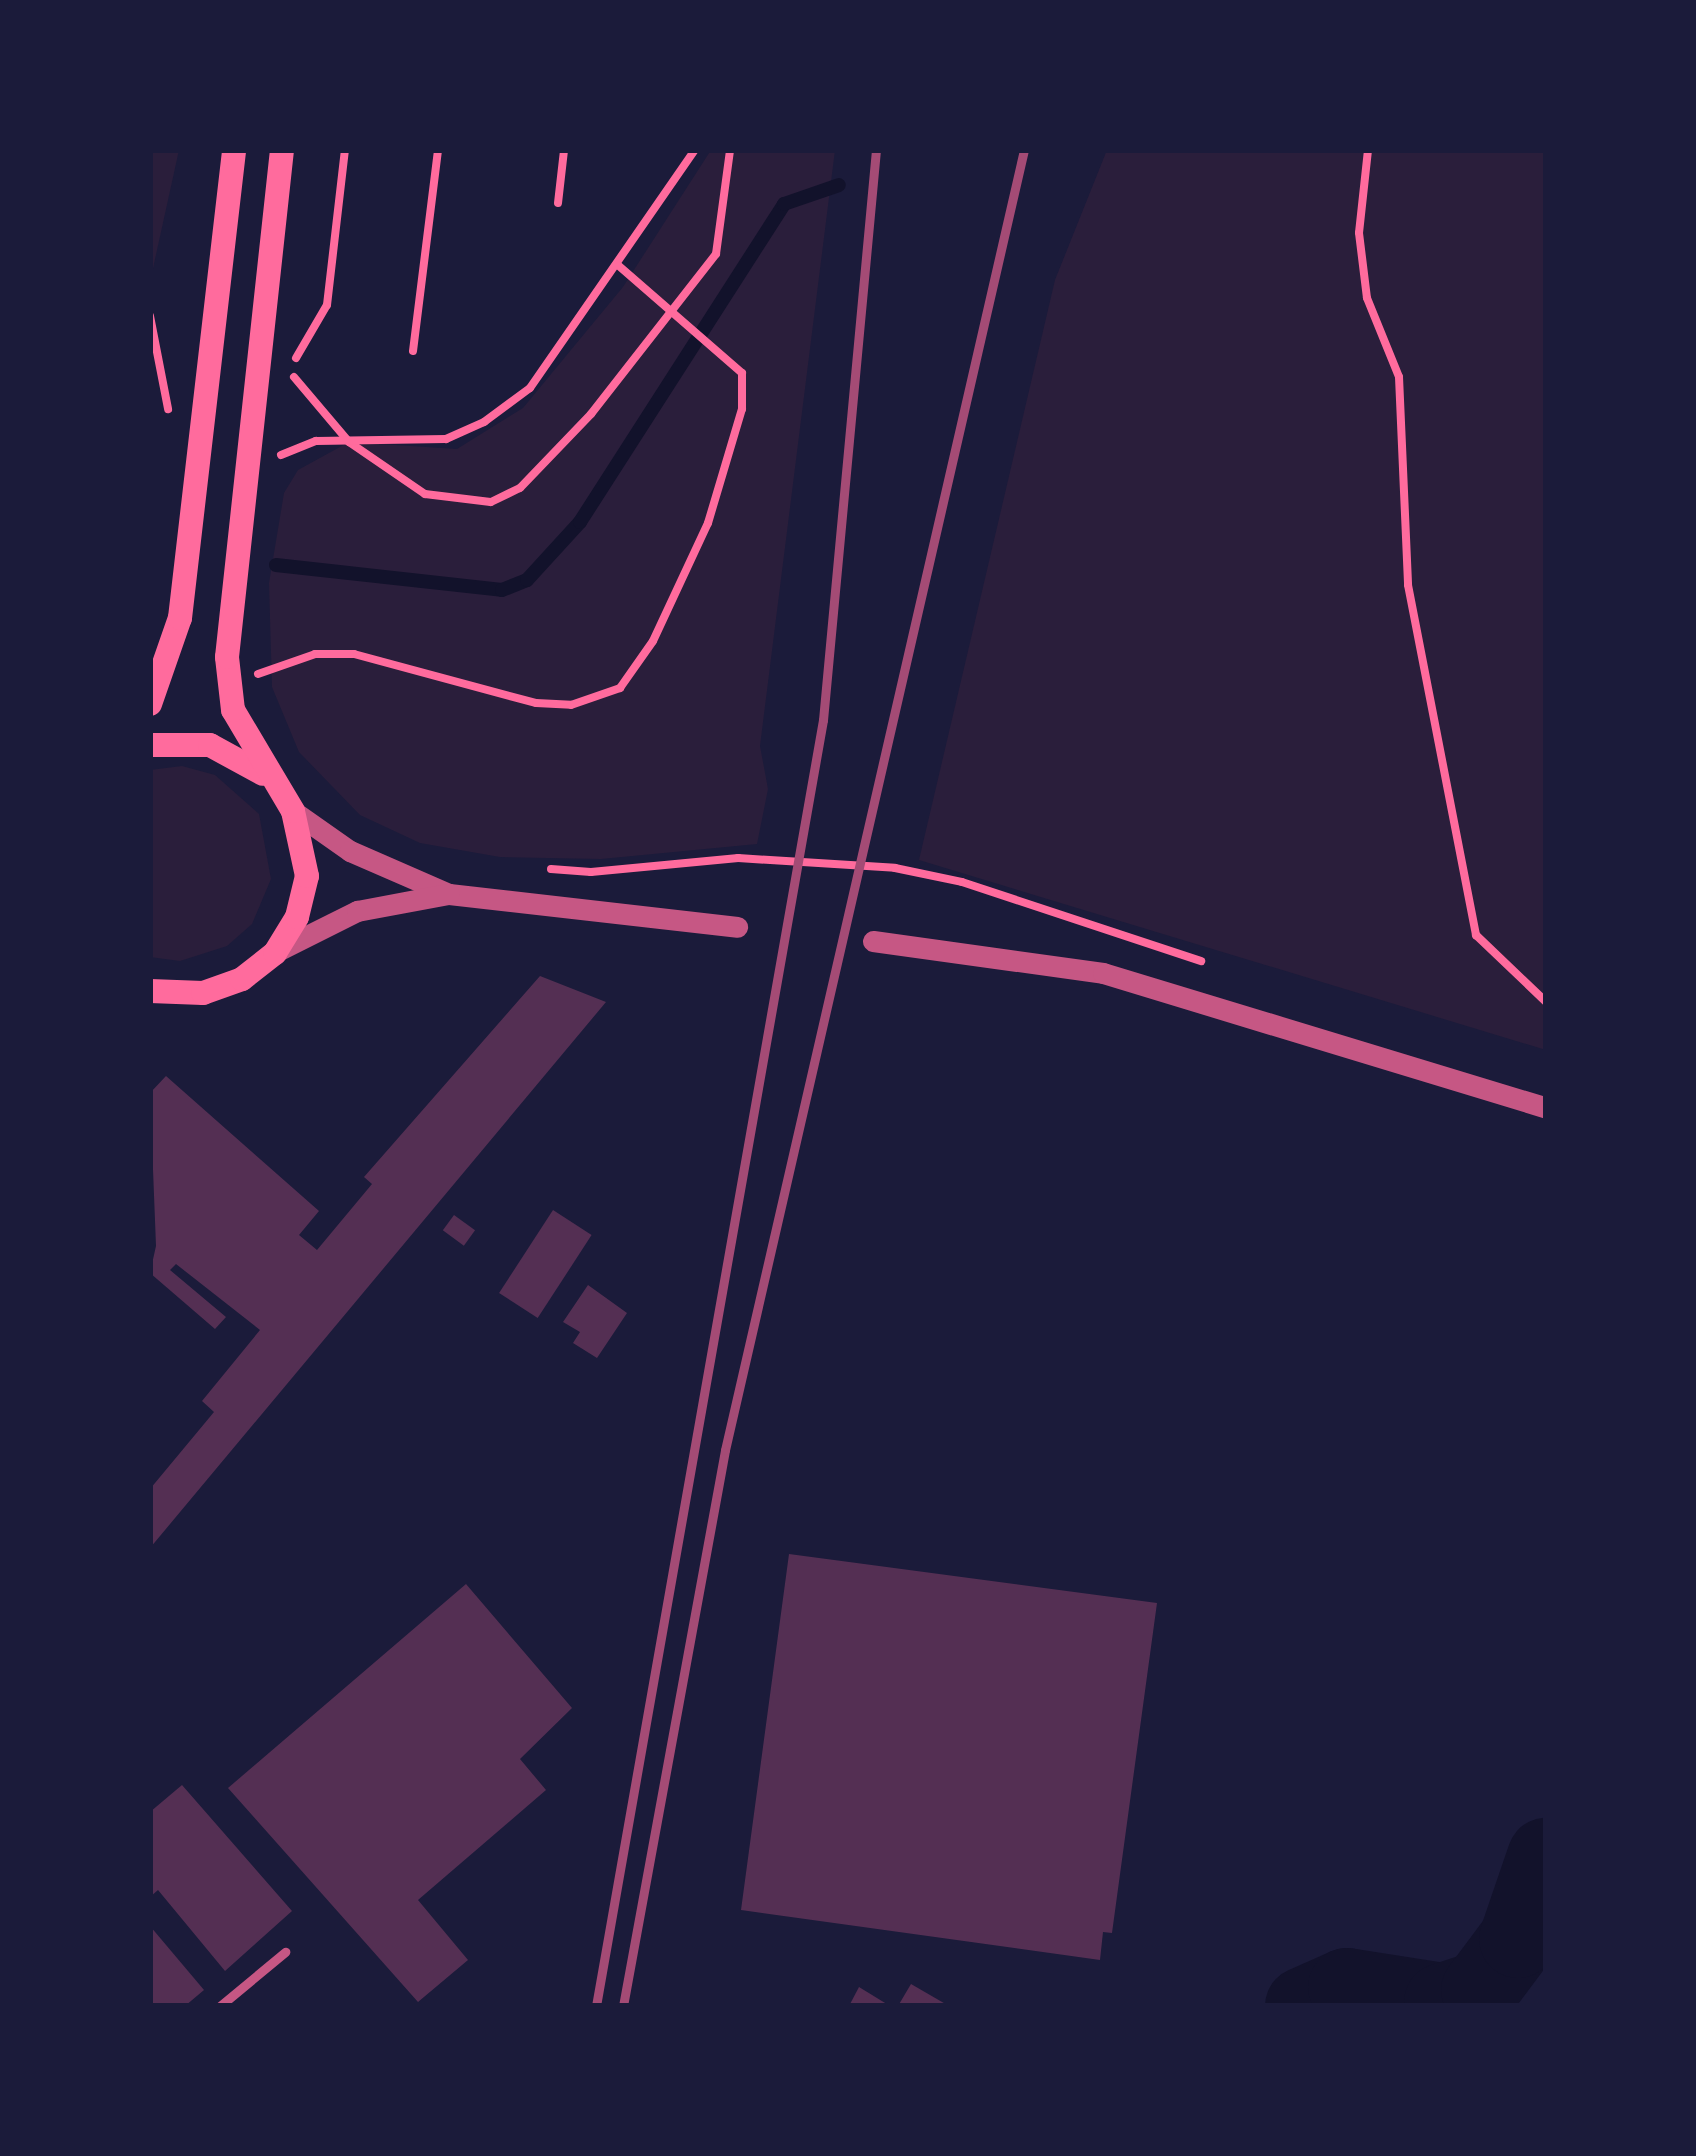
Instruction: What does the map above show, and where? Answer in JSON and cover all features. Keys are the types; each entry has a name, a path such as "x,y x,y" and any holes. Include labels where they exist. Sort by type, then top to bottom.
{"main road":[{"path":"150,704 174,654 183,596 234,150"},
{"path":"150,991 202,993 242,979 275,953 297,917 307,876 293,811 233,710 227,656 282,150"},
{"path":"150,745 211,745 245,759 274,784"}],"street":[{"path":"293,811 350,851 449,894 737,927"},
{"path":"275,953 357,911 449,894"},
{"path":"873,941 1102,974 1546,1108"}],"lane":[{"path":"220,2006 285,1952"}],"path":[{"path":"288,392 290,370 327,305 345,150"},
{"path":"413,350 438,150"},
{"path":"558,203 564,150"},
{"path":"280,456 316,441 446,439 484,422 530,388 619,266 695,150"},
{"path":"290,370 349,442 425,494 490,502 520,488 592,413 716,254 730,150"},
{"path":"1369,150 1359,233 1364,276 1399,376 1408,585 1476,935 1546,1002"},
{"path":"257,674 314,654 354,654 536,703 571,705 620,688 653,641 708,524 742,409 742,373 619,266"},
{"path":"150,316 169,415"},
{"path":"276,479 283,435"},
{"path":"257,653 262,688"},
{"path":"544,868 591,872 738,858 895,868 962,881 1201,961"}],"shaded area":[{"path":"150,150 179,150 150,282"},
{"path":"711,150 835,150 760,746 768,789 757,844 601,859 500,857 420,843 360,815 299,752 272,687 269,583 284,493 298,470 349,442 457,449 523,408 623,287"},
{"path":"1107,150 1546,150 1546,1050 919,860 1055,280"},
{"path":"182,766 215,775 259,814 271,879 252,924 227,946 180,961 150,957 150,770"}],"building":[{"path":"540,976 606,1002 150,1548 150,1489 214,1412 202,1401 260,1330 176,1264 170,1270 226,1317 215,1329 150,1273 156,1246 150,1093 166,1076 319,1211 299,1235 317,1250 372,1184 364,1177"},
{"path":"553,1210 592,1235 538,1318 499,1293"},
{"path":"454,1215 475,1230 464,1246 443,1230"},
{"path":"588,1285 627,1313 597,1358 573,1343 580,1332 563,1322"},
{"path":"789,1554 1157,1603 1112,1933 1103,1932 1100,1960 741,1910"},
{"path":"466,1584 572,1708 520,1759 546,1790 418,1900 468,1960 418,2002 228,1788"},
{"path":"182,1785 292,1911 225,1971 158,1890 150,1897 150,1812"},
{"path":"150,1926 204,1990 185,2006 150,2006"},
{"path":"911,1984 949,2006 898,2006"},
{"path":"859,1987 890,2006 849,2006"}],"waterway":[{"path":"276,565 502,590 527,580 580,522 784,204 839,185"},
{"path":"1304,2006 1347,1987 1443,2002 1480,1990 1518,1939 1546,1857"}],"railway":[{"path":"596,2006 823,720 876,150"},
{"path":"623,2006 725,1450 1024,150"}]}
